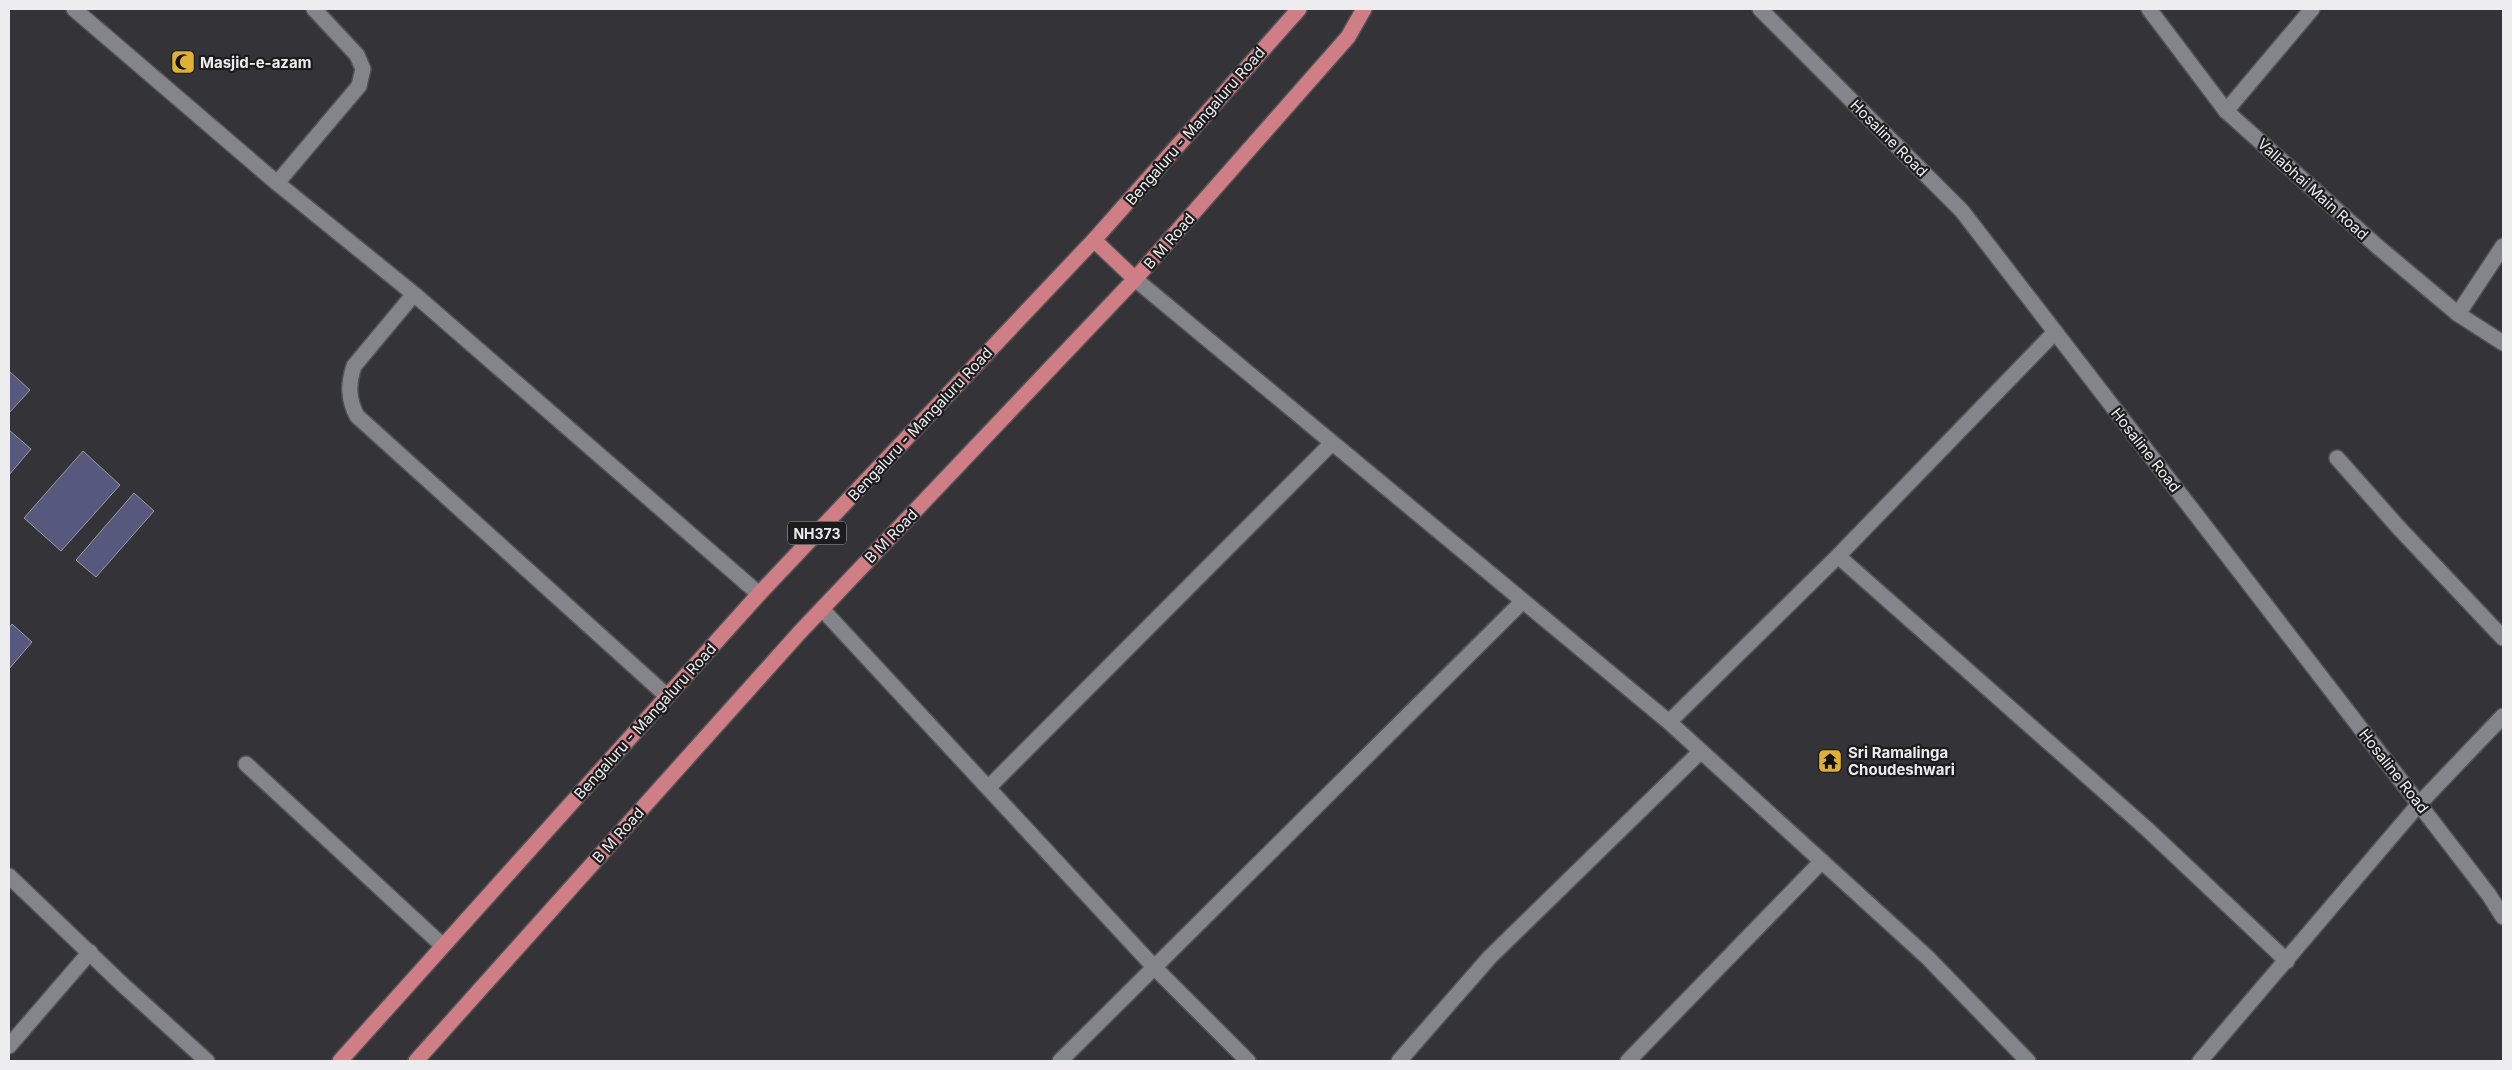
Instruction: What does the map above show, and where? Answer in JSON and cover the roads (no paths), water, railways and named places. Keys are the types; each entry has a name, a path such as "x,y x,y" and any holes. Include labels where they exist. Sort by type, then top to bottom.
{"highway":[{"name":"Bengaluru - Mangaluru Road","path":"340,1061 759,594 1094,240 1299,9"},
{"name":"B M Road","path":"416,1061 822,609 1136,279 1348,37 1364,9"},
{"path":"1094,240 1136,279"}],"street":[{"path":"74,9 277,182 414,294 759,594"},
{"path":"277,182 341,109 359,86 363,75 362,63 358,55 314,9"},
{"name":"Hosaline Road","path":"1760,9 1962,212 2489,895 2503,917"},
{"name":"Vallabhai Main Road","path":"2149,9 2226,111 2378,247 2458,314 2503,343"},
{"path":"2226,111 2312,9"},
{"path":"2458,314 2503,246"},
{"path":"1136,279 1669,722 1927,957 2028,1061"},
{"path":"414,294 354,366 350,378 350,394 352,406 357,416 667,696"},
{"path":"1669,722 1838,556 2055,332"},
{"path":"988,788 1332,443"},
{"path":"2337,458 2399,528 2503,638"},
{"path":"1838,556 2147,829 2287,961"},
{"path":"1060,1061 1523,601"},
{"path":"822,609 1155,968 1248,1061"},
{"path":"2200,1061 2419,804 2503,716"},
{"path":"1399,1061 1490,957 1701,751"},
{"path":"246,764 443,946"},
{"path":"1628,1061 1822,861"},
{"path":"9,876 123,985 207,1061"},
{"path":"9,1046 90,952"}],"place":[{"name":"Masjid-e-azam","path":"183,62"},
{"name":"Sri Ramalinga Choudeshwari","path":"1830,761"}]}
